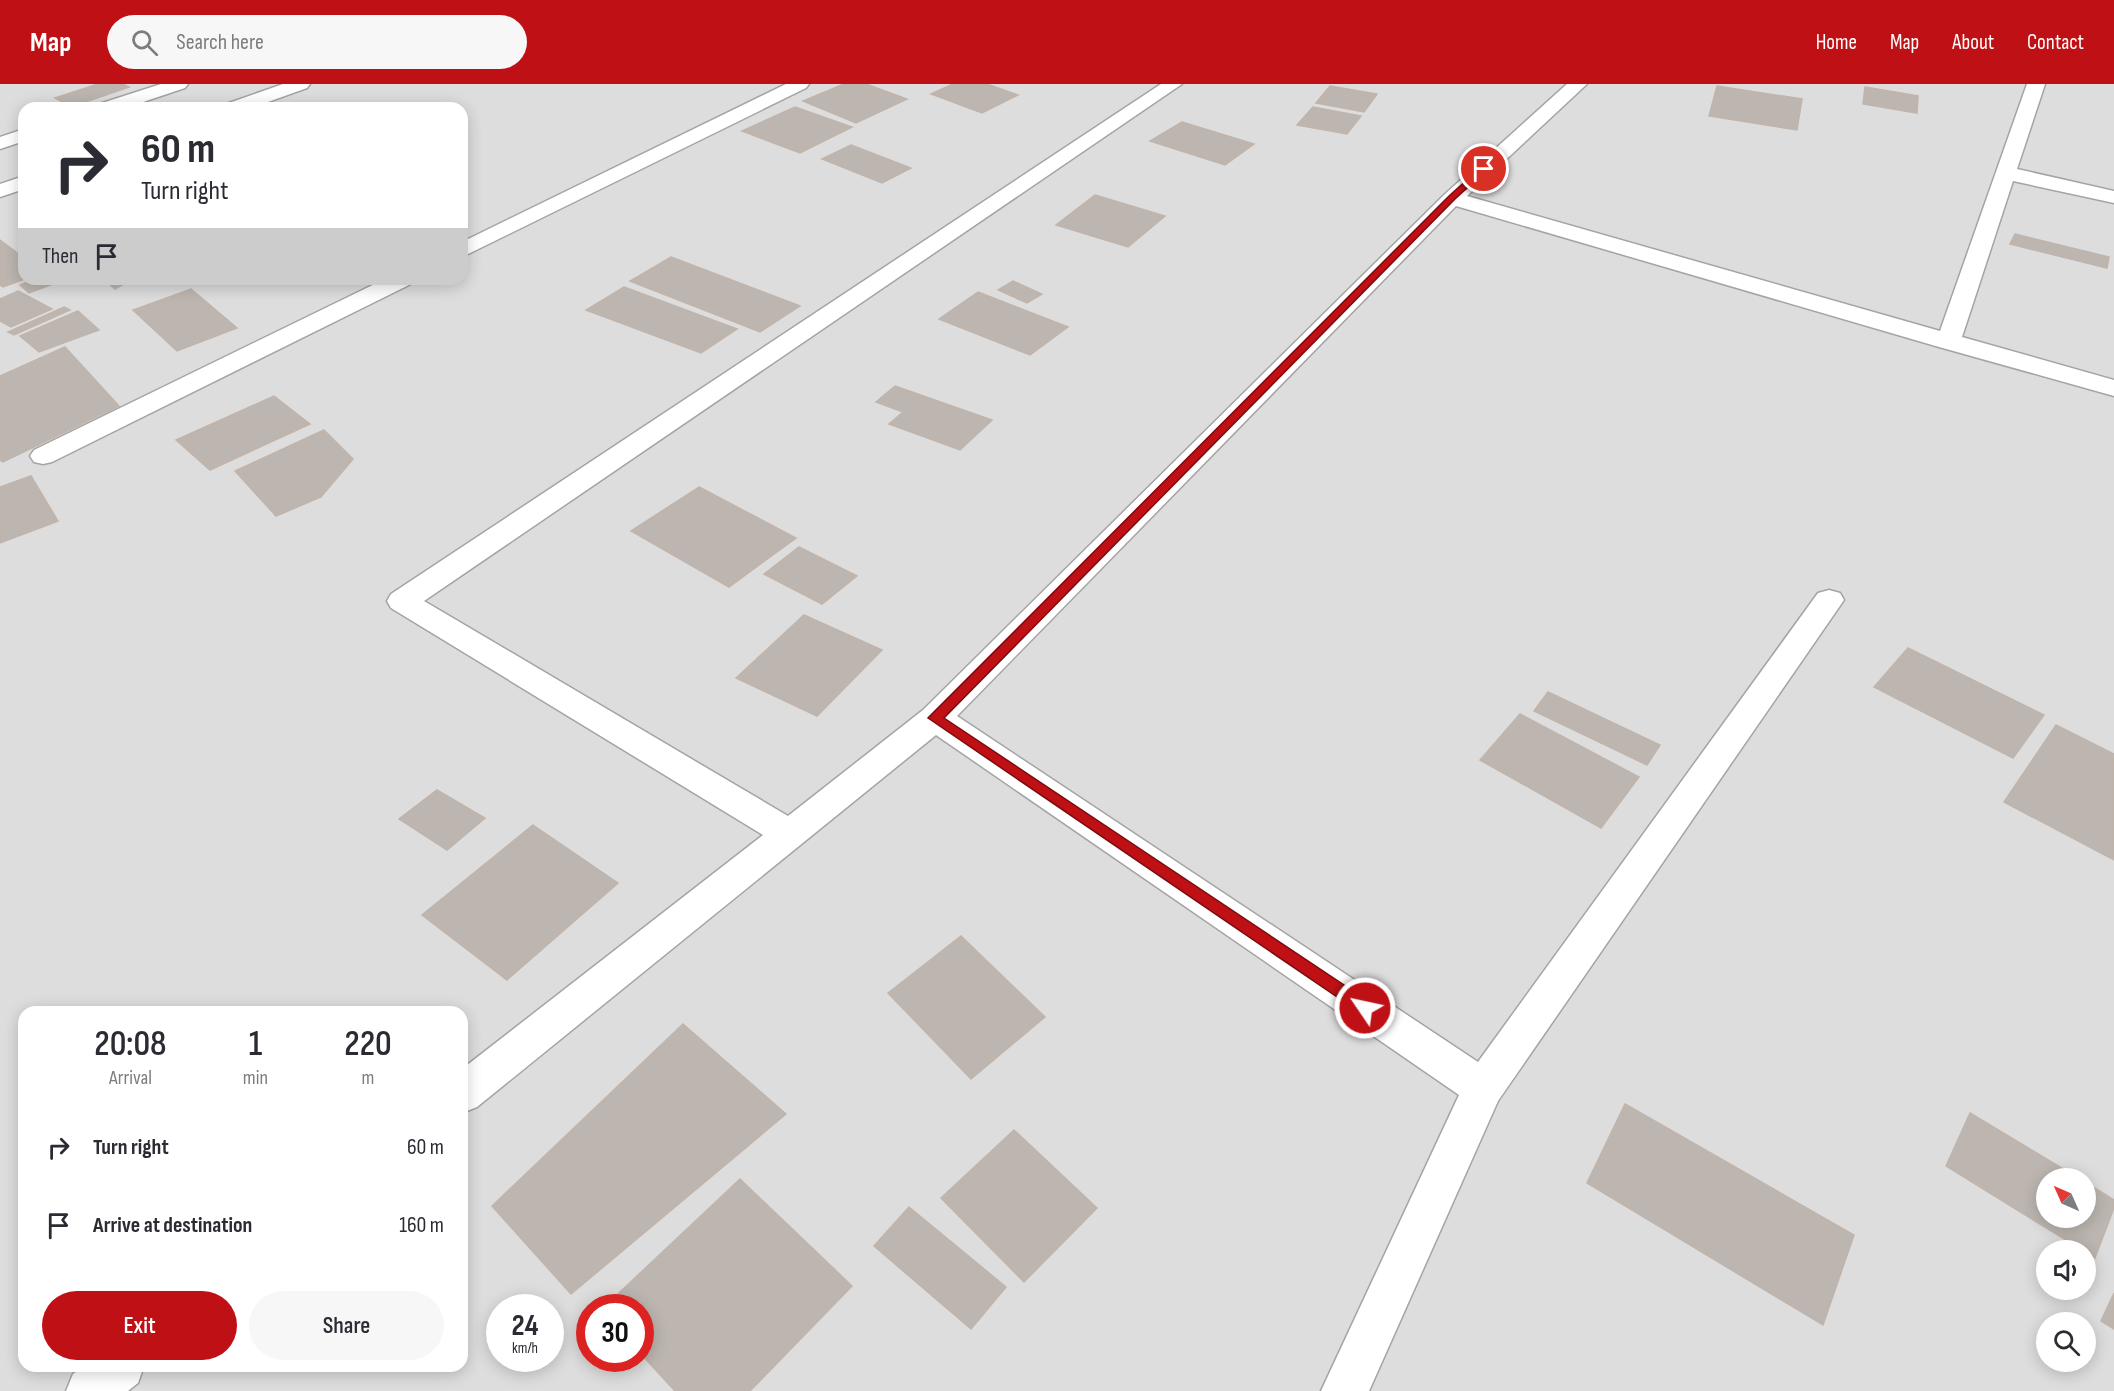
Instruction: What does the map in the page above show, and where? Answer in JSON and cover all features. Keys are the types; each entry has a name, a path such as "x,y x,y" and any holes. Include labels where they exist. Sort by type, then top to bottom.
{"street":[{"path":"124,102 179,84"},
{"path":"250,102 301,84"},
{"path":"468,247 800,84"},
{"path":"788,833 402,602 1173,84"},
{"path":"468,1089 935,718 1452,198 1578,84"},
{"path":"1948,342 2036,84"},
{"path":"0,143 18,137"},
{"path":"2007,173 2114,197"},
{"path":"0,191 18,184"},
{"path":"1452,198 2114,388"},
{"path":"43,456 391,285"},
{"path":"1345,1391 1483,1088 1829,600"},
{"path":"935,718 1483,1088"},
{"path":"90,1391 114,1372"}],"shaded area":[{"path":"0,84 2114,84 2114,1391 0,1391"}],"building":[{"path":"98,84 123,84 129,87 86,102 62,102 55,98"},
{"path":"844,84 866,84 907,99 856,123 803,101"},
{"path":"953,84 987,84 1018,95 982,113 931,94"},
{"path":"1330,86 1377,94 1364,112 1316,103"},
{"path":"1717,86 1802,99 1797,130 1709,116"},
{"path":"1865,87 1918,96 1917,113 1863,104"},
{"path":"795,107 852,127 800,153 742,131"},
{"path":"1313,107 1361,116 1347,134 1297,125"},
{"path":"1182,122 1254,144 1225,165 1150,141"},
{"path":"851,145 911,168 882,183 822,159"},
{"path":"1095,195 1165,216 1128,247 1056,225"},
{"path":"2015,234 2109,257 2107,268 2010,244"},
{"path":"0,240 18,254 18,282 3,287 0,285"},
{"path":"671,257 800,306 760,332 630,281"},
{"path":"1013,281 1042,294 1027,303 998,290"},
{"path":"20,285 51,285 29,293"},
{"path":"624,287 737,329 701,353 586,310"},
{"path":"191,289 237,328 177,351 133,310"},
{"path":"18,291 52,309 11,327 0,321 0,299"},
{"path":"978,292 1068,327 1030,355 939,319"},
{"path":"64,307 70,310 14,335 8,332"},
{"path":"78,311 99,330 39,352 20,336"},
{"path":"65,347 119,406 3,462 0,460 0,376"},
{"path":"895,386 992,420 960,450 889,424 903,412 876,402"},
{"path":"274,396 310,424 210,470 176,440"},
{"path":"324,430 353,459 321,497 276,516 235,471"},
{"path":"31,476 58,521 0,543 0,487"},
{"path":"699,487 796,538 729,587 631,531"},
{"path":"799,547 857,576 822,604 764,574"},
{"path":"804,615 882,650 817,716 736,678"},
{"path":"1908,648 2044,715 2013,758 1874,687"},
{"path":"1548,692 1660,745 1647,765 1534,711"},
{"path":"1520,714 1639,777 1601,828 1480,760"},
{"path":"2056,725 2114,754 2114,860 2004,802"},
{"path":"437,790 485,818 447,850 399,819"},
{"path":"533,825 618,883 507,980 422,915"},
{"path":"961,936 1045,1017 971,1079 888,993"},
{"path":"683,1024 786,1114 571,1294 492,1206"},
{"path":"1625,1104 1854,1235 1823,1325 1587,1183"},
{"path":"1970,1113 2062,1168 2036,1168 2036,1222 1946,1166"},
{"path":"1014,1130 1097,1208 1024,1282 941,1198"},
{"path":"740,1179 852,1286 750,1391 675,1391 654,1368 654,1294 618,1294"},
{"path":"2096,1189 2114,1200 2114,1208 2096,1255 2096,1240 2066,1240 2046,1228 2096,1228"},
{"path":"909,1207 1006,1287 971,1329 874,1246"},
{"path":"2114,1293 2114,1329 2101,1321"}],"route":[{"path":"1365,1008 935,718 1452,198 1484,169"}]}
